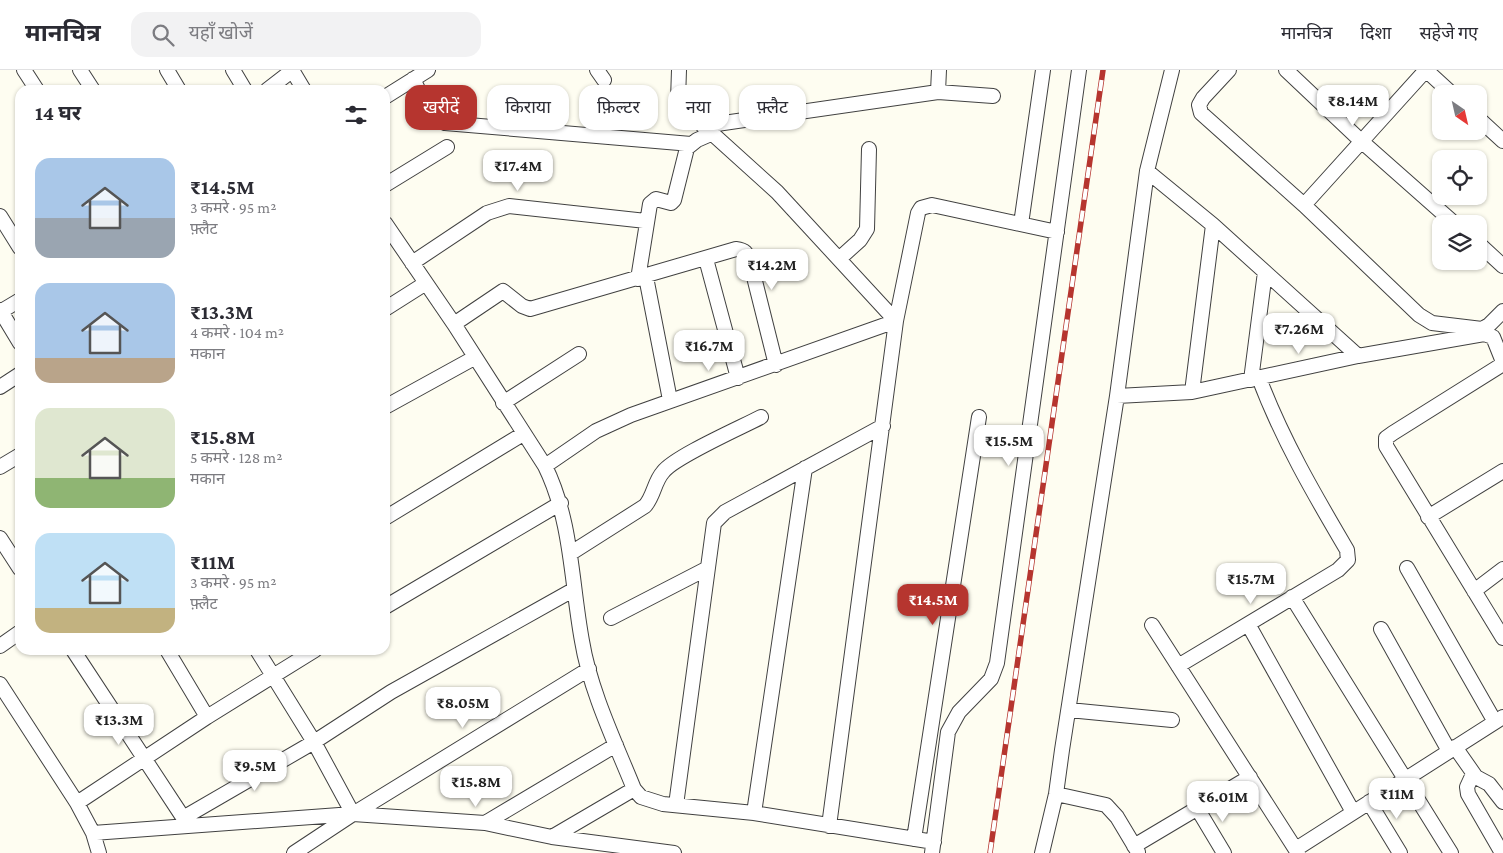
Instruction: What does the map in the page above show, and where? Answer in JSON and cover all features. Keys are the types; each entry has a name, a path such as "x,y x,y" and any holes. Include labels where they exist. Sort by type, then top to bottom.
{"street":[{"path":"24,70 34,85"},
{"path":"80,70 90,85"},
{"path":"167,70 176,85"},
{"path":"233,70 242,85"},
{"path":"273,85 292,70 301,85"},
{"path":"390,94 428,70"},
{"path":"678,70 678,85"},
{"path":"938,92 939,70"},
{"path":"1021,224 1043,70"},
{"path":"390,230 454,324 474,358 545,466 561,503 571,552 574,590 582,642 589,669 616,745 634,788 641,797 654,802 754,814 914,839 933,847 948,732 959,712 991,679 996,663 1079,70"},
{"path":"1043,853 1056,794 1116,396 1147,171 1172,70"},
{"path":"1229,70 1203,98 1200,105 1201,113 1304,205 1426,321 1482,329 1489,325 1503,311"},
{"path":"1286,70 1360,140 1445,215"},
{"path":"1304,205 1360,140 1426,70 1442,85"},
{"path":"413,79 432,113 438,121 445,123 691,144"},
{"path":"729,126 938,92 993,96"},
{"path":"1488,127 1503,141"},
{"path":"670,400 642,278 646,221 648,208 652,200 656,199 671,203 674,200 685,153 691,144 707,130"},
{"path":"709,130 777,192 896,321"},
{"path":"390,182 447,147"},
{"path":"839,259 860,240 867,229 869,149"},
{"path":"1147,171 1213,226 1358,356"},
{"path":"829,826 896,321 920,208 932,205 1057,232"},
{"path":"412,263 487,213 509,206 646,221"},
{"path":"0,216 15,240"},
{"path":"1192,392 1213,226"},
{"path":"454,324 502,290 522,306 530,309 736,250 742,250 747,254 776,365"},
{"path":"1487,251 1503,266"},
{"path":"706,259 738,378"},
{"path":"1178,666 1338,570 1348,560 1347,550 1290,450 1255,379 1265,272"},
{"path":"390,306 426,283"},
{"path":"15,303 0,311 15,334"},
{"path":"545,466 596,431 670,400 776,365 896,321"},
{"path":"1116,396 1192,392 1358,356 1484,334 1493,337 1503,364 1386,438 1389,452 1428,518 1474,591 1498,618 1503,638"},
{"path":"503,403 579,354"},
{"path":"390,404 474,358"},
{"path":"0,387 15,377"},
{"path":"571,552 645,506 651,500 658,479 671,464 761,418"},
{"path":"914,839 979,418"},
{"path":"676,805 711,532 718,517 883,426"},
{"path":"390,515 523,434"},
{"path":"0,467 15,458"},
{"path":"754,814 805,468"},
{"path":"1428,518 1503,472"},
{"path":"390,603 561,503"},
{"path":"3,548 15,563"},
{"path":"1152,625 1297,851 1369,802 1499,720 1407,568"},
{"path":"611,618 706,569"},
{"path":"1474,591 1503,569"},
{"path":"186,822 391,692 574,590"},
{"path":"1292,597 1451,853"},
{"path":"1248,624 1354,812"},
{"path":"1381,628 1452,749 1474,774 1493,788 1503,802"},
{"path":"0,646 15,636"},
{"path":"76,655 186,822"},
{"path":"170,655 207,717"},
{"path":"260,655 314,742 353,814"},
{"path":"77,803 207,717 307,655"},
{"path":"294,853 353,814 589,669"},
{"path":"0,684 77,803 93,833 99,853"},
{"path":"1068,710 1172,720"},
{"path":"485,823 616,745"},
{"path":"1474,774 1468,782 1468,794 1502,853"},
{"path":"1056,794 1106,805 1117,817 1136,849 1197,808 1250,777"},
{"path":"552,837 634,788"},
{"path":"1369,802 1400,853"},
{"path":"1197,808 1224,853"},
{"path":"93,833 186,822 353,814 485,823 612,849 674,853"}],"railway":[{"path":"990,853 1103,70"}]}
